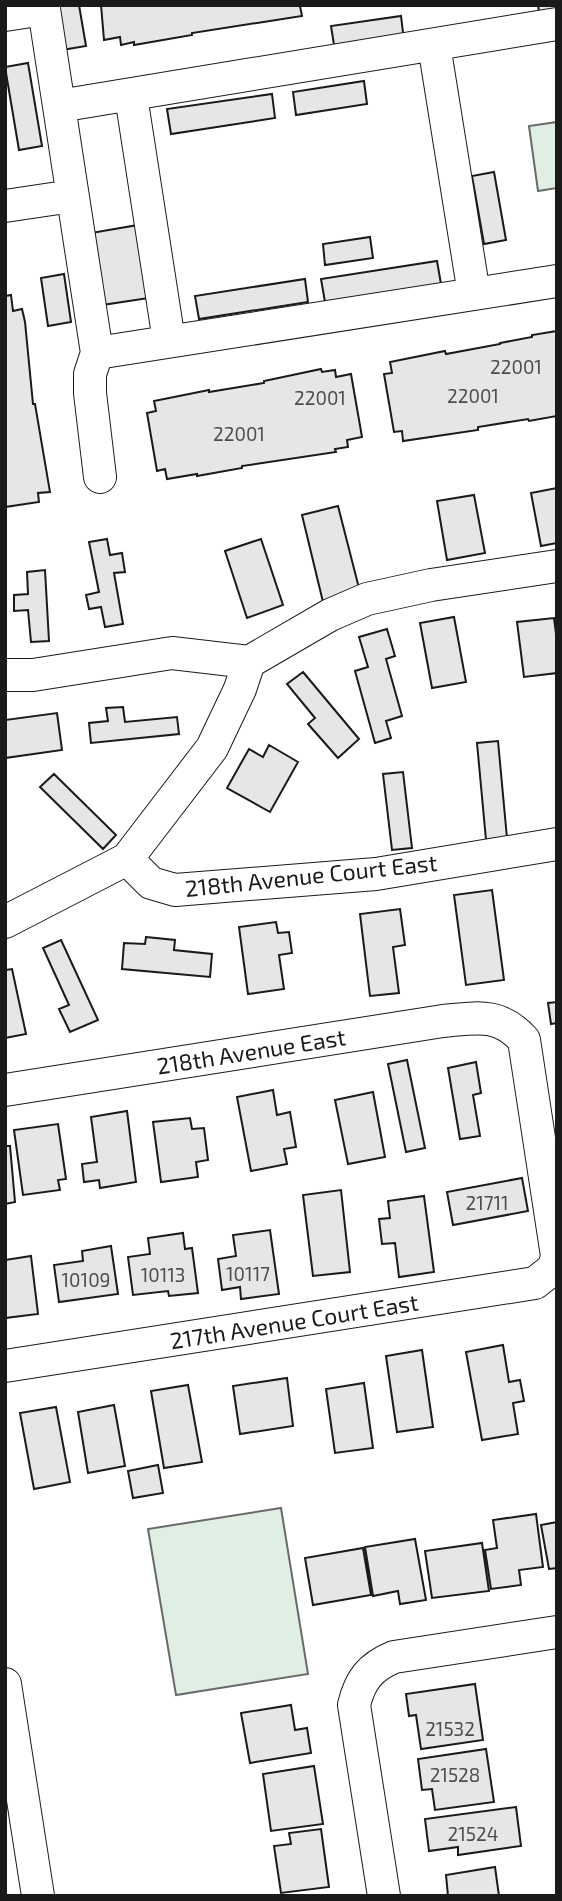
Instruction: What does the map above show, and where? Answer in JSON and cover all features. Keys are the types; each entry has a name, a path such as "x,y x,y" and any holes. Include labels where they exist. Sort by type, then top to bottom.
{"street":[{"path":"5,15 44,9 97,353 90,374 90,393 100,477"},
{"path":"59,106 557,24"},
{"path":"434,44 474,294"},
{"path":"131,96 169,341"},
{"path":"5,206 72,196"},
{"path":"97,353 557,281"},
{"path":"5,675 33,675 172,653 249,662 330,615 367,600 432,585 557,566"},
{"path":"5,922 127,859 212,748 240,689 249,662"},
{"name":"218th Avenue Court East","path":"127,859 151,883 174,890 376,874 557,844"},
{"name":"218th Avenue East","path":"5,1090 443,1021 471,1018 496,1020 513,1027 524,1040 556,1244"},
{"name":"217th Avenue Court East","path":"5,1366 535,1283 554,1268 556,1244"},
{"path":"384,1896 354,1705 364,1677 379,1663 394,1657 557,1632"},
{"path":"5,1684 38,1896"}],"green space":[{"path":"557,122 557,188 538,191 529,126"},
{"path":"281,1508 308,1674 176,1695 148,1529"}],"building":[{"path":"54,5 79,5 86,46 62,50"},
{"path":"101,5 306,5 300,6 302,16 121,45 120,37 104,40"},
{"path":"538,5 557,5 557,15 540,18"},
{"path":"401,16 404,41 335,51 331,26"},
{"path":"28,63 42,146 19,150 5,67"},
{"path":"364,81 367,104 296,115 293,92"},
{"path":"272,94 275,118 171,134 167,109"},
{"path":"494,172 506,240 484,244 472,176"},
{"path":"138,225 149,298 102,305 91,233"},
{"path":"370,237 373,258 325,265 323,244"},
{"path":"437,261 441,284 325,302 321,279"},
{"path":"64,274 71,322 48,326 41,278"},
{"path":"305,279 308,302 199,319 195,296"},
{"path":"11,295 13,311 22,309 25,322 33,404 50,492 38,493 39,502 5,507 5,296"},
{"path":"557,331 557,416 403,441 402,431 394,432 384,374 392,373 390,362 500,344"},
{"path":"321,369 322,372 335,370 336,377 351,374 362,437 347,440 348,447 335,449 336,452 242,466 197,476 167,479 165,469 157,471 147,413 156,411 154,401 264,383"},
{"path":"557,488 557,543 541,546 531,493"},
{"path":"474,495 485,553 447,560 437,501"},
{"path":"338,506 360,592 323,602 302,515"},
{"path":"107,539 110,555 122,553 125,572 114,573 123,624 105,627 101,607 89,609 86,595 99,592 89,542"},
{"path":"261,539 283,605 247,618 225,551"},
{"path":"45,570 49,641 31,642 28,610 14,611 14,595 28,594 27,572"},
{"path":"454,617 466,682 432,688 420,623"},
{"path":"554,618 557,673 524,677 517,622"},
{"path":"387,629 395,656 386,659 402,716 386,721 391,738 375,743 355,671 368,667 359,637"},
{"path":"303,672 359,739 338,758 308,724 315,718 287,684"},
{"path":"123,707 125,722 177,717 179,734 91,743 89,723 108,721 106,708"},
{"path":"57,713 62,750 5,758 5,720"},
{"path":"498,741 507,838 486,840 477,743"},
{"path":"269,745 298,762 270,812 227,788 249,749 263,757"},
{"path":"403,772 412,848 392,850 383,774"},
{"path":"54,774 116,835 103,849 40,787"},
{"path":"492,890 504,980 466,985 454,895"},
{"path":"400,909 405,945 393,947 399,993 370,996 360,914"},
{"path":"276,922 278,933 289,932 292,953 279,955 284,989 248,994 239,927"},
{"path":"146,937 175,940 174,950 212,954 210,977 122,969 124,943 145,944"},
{"path":"61,940 98,1020 70,1032 59,1009 69,1005 43,948"},
{"path":"12,969 26,1034 5,1038 5,970"},
{"path":"557,1002 557,1023 551,1024 548,1003"},
{"path":"407,1060 425,1148 406,1152 388,1064"},
{"path":"476,1062 481,1093 473,1095 480,1136 460,1139 448,1068"},
{"path":"273,1090 277,1115 290,1112 296,1147 284,1149 287,1164 251,1171 237,1097"},
{"path":"373,1092 385,1157 348,1164 335,1100"},
{"path":"127,1111 136,1182 100,1188 99,1180 84,1182 82,1164 97,1162 91,1117"},
{"path":"190,1118 192,1129 204,1128 208,1160 196,1162 198,1177 161,1182 153,1122"},
{"path":"58,1124 66,1179 58,1180 60,1190 23,1195 14,1130"},
{"path":"5,1146 10,1146 15,1202 5,1204"},
{"path":"522,1178 528,1211 453,1225 447,1192"},
{"path":"341,1190 350,1272 313,1276 303,1195"},
{"path":"424,1196 434,1272 399,1277 395,1243 382,1244 379,1219 390,1218 388,1201"},
{"path":"270,1230 279,1294 241,1299 240,1287 222,1290 218,1259 236,1256 233,1235"},
{"path":"183,1233 185,1249 192,1248 198,1293 169,1296 168,1291 133,1295 128,1257 150,1254 148,1238"},
{"path":"111,1246 118,1294 59,1302 54,1265 83,1261 82,1251"},
{"path":"31,1256 38,1314 5,1318 5,1260"},
{"path":"503,1345 509,1382 520,1380 524,1401 513,1403 518,1434 482,1440 466,1352"},
{"path":"422,1350 433,1427 397,1432 386,1356"},
{"path":"287,1378 293,1426 240,1434 233,1386"},
{"path":"364,1383 373,1448 335,1453 326,1389"},
{"path":"188,1385 202,1462 164,1468 151,1391"},
{"path":"114,1405 125,1466 88,1473 78,1412"},
{"path":"56,1407 70,1482 34,1489 20,1413"},
{"path":"158,1465 163,1493 133,1498 128,1471"},
{"path":"536,1514 543,1567 519,1570 521,1585 491,1589 485,1550 497,1548 493,1520"},
{"path":"557,1522 557,1568 549,1569 541,1525"},
{"path":"415,1539 426,1600 400,1604 398,1591 373,1596 365,1547"},
{"path":"482,1543 489,1591 432,1598 425,1551"},
{"path":"363,1548 371,1595 313,1605 305,1558"},
{"path":"475,1684 483,1740 421,1749 416,1715 409,1716 406,1694"},
{"path":"291,1705 295,1730 307,1728 311,1753 250,1763 241,1713"},
{"path":"486,1749 494,1802 435,1810 432,1789 422,1790 418,1759"},
{"path":"314,1766 323,1824 271,1831 263,1774"},
{"path":"516,1807 521,1846 458,1855 458,1847 429,1851 425,1819"},
{"path":"321,1829 329,1887 281,1893 274,1846 291,1844 289,1833"},
{"path":"495,1867 499,1896 448,1896 446,1875"}]}
